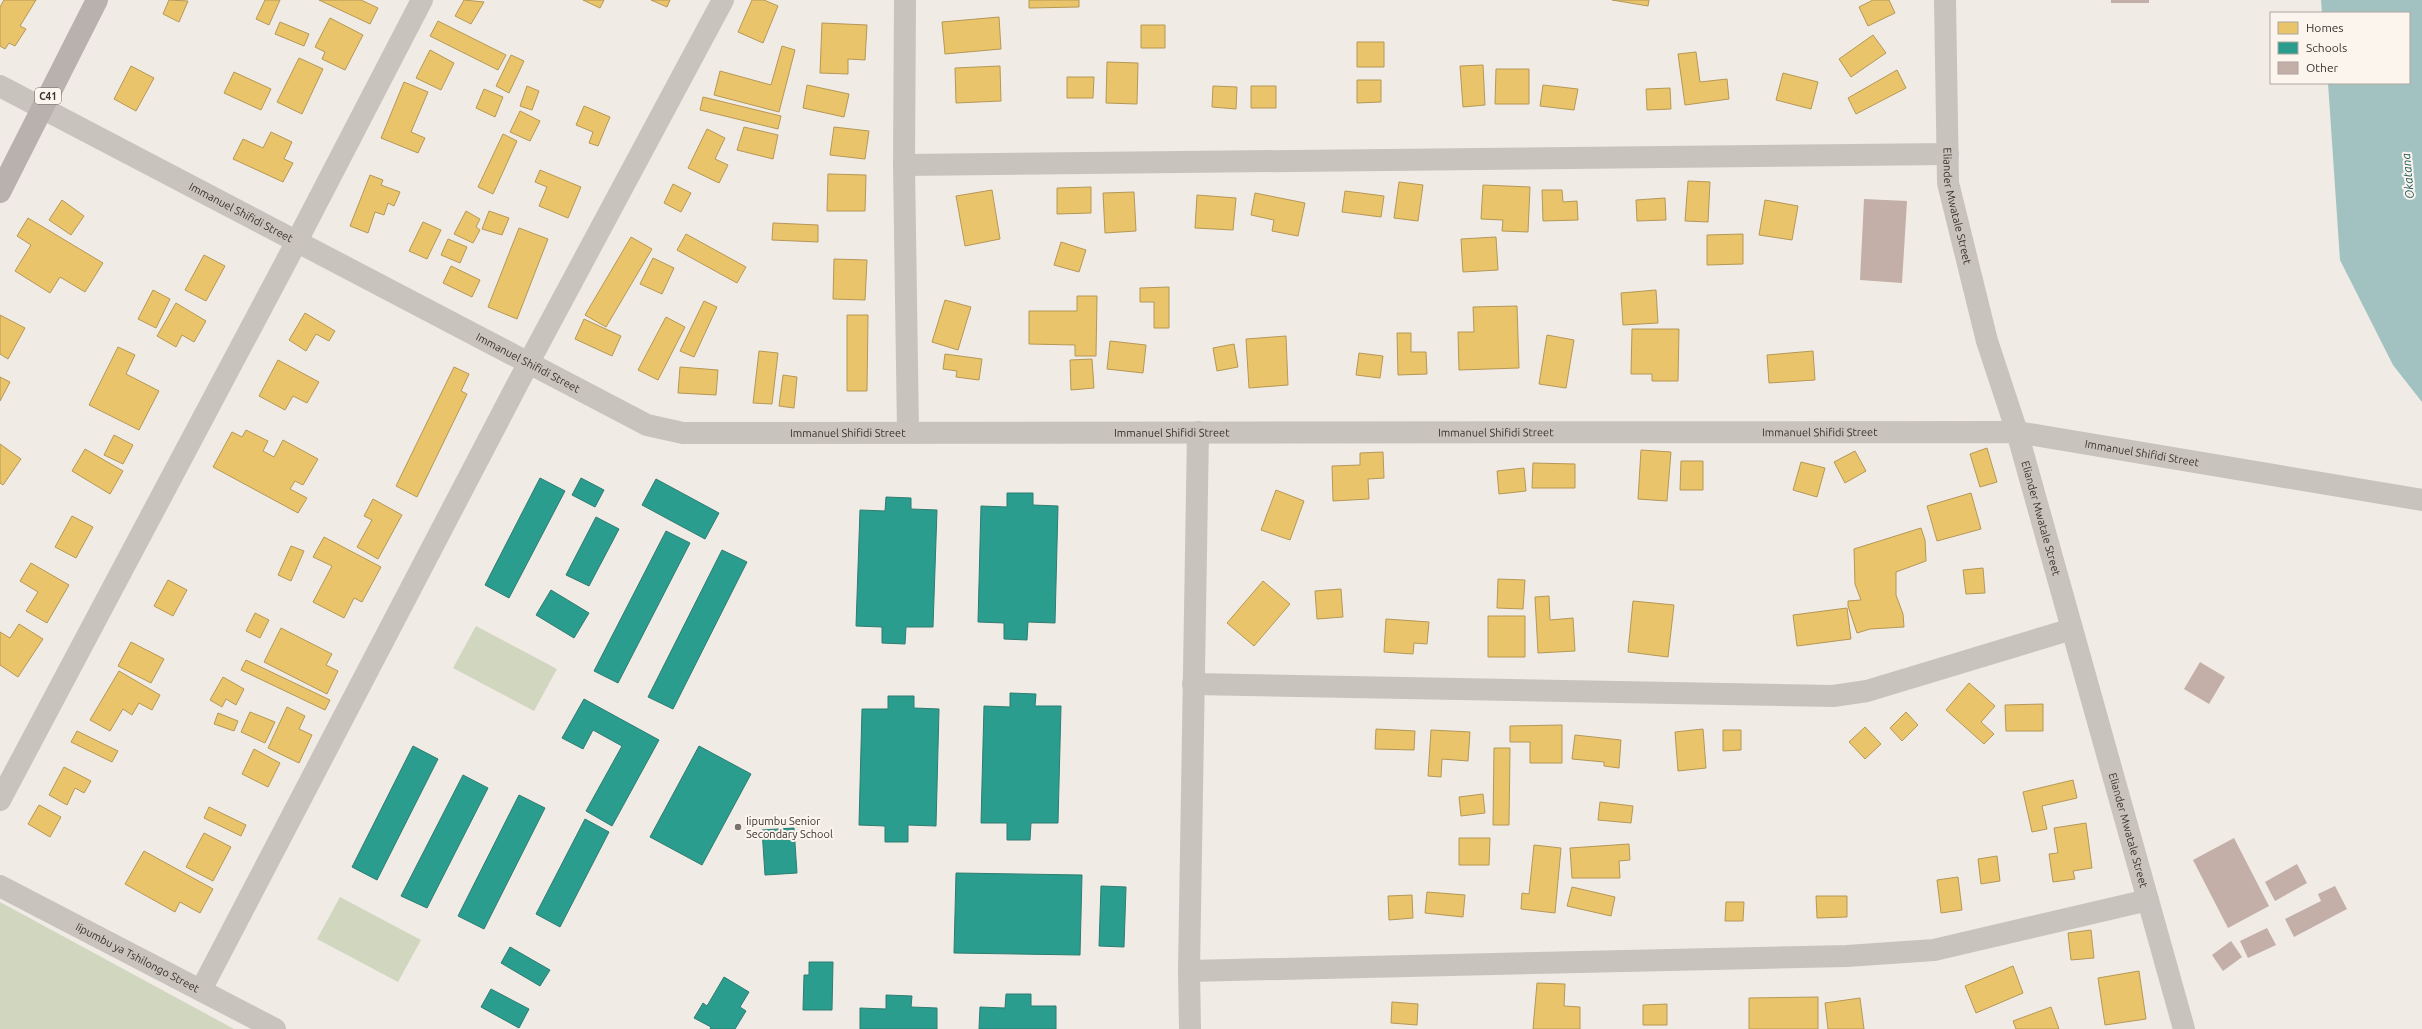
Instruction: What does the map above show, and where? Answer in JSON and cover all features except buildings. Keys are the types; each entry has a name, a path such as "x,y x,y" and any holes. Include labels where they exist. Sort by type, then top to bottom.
{"main road":[{"name":"C41","path":"0,192 41,108 97,0"}],"street":[{"path":"0,800 297,241 422,0"},
{"path":"201,990 529,362 723,0"},
{"path":"905,0 904,165 908,431"},
{"name":"Eliander Mwatale Street","path":"1945,0 1948,183 1955,217 1987,341 2017,432 2184,1029"},
{"name":"Immanuel Shifidi Street","path":"0,86 647,425 663,430 683,433 908,431 2017,432 2422,500"},
{"path":"904,165 1948,154"},
{"path":"1190,1029 1189,971 1198,432"},
{"path":"1193,684 1833,696 1868,691 2072,629"},
{"name":"Iipumbu ya Tshilongo Street","path":"0,886 275,1029"},
{"path":"1189,971 1847,956 1926,951 2148,900"}],"green space":[{"path":"476,626 557,669 534,711 453,668"},
{"path":"340,897 421,940 398,982 317,939"},
{"path":"0,902 234,1029 0,1029"}],"water":[{"name":"Okatana","path":"2321,0 2422,0 2422,402 2393,365 2340,260 2328,84 2410,84 2410,12 2322,12"}],"place":[{"name":"Iipumbu Senior Secondary School","path":"738,827"}]}
